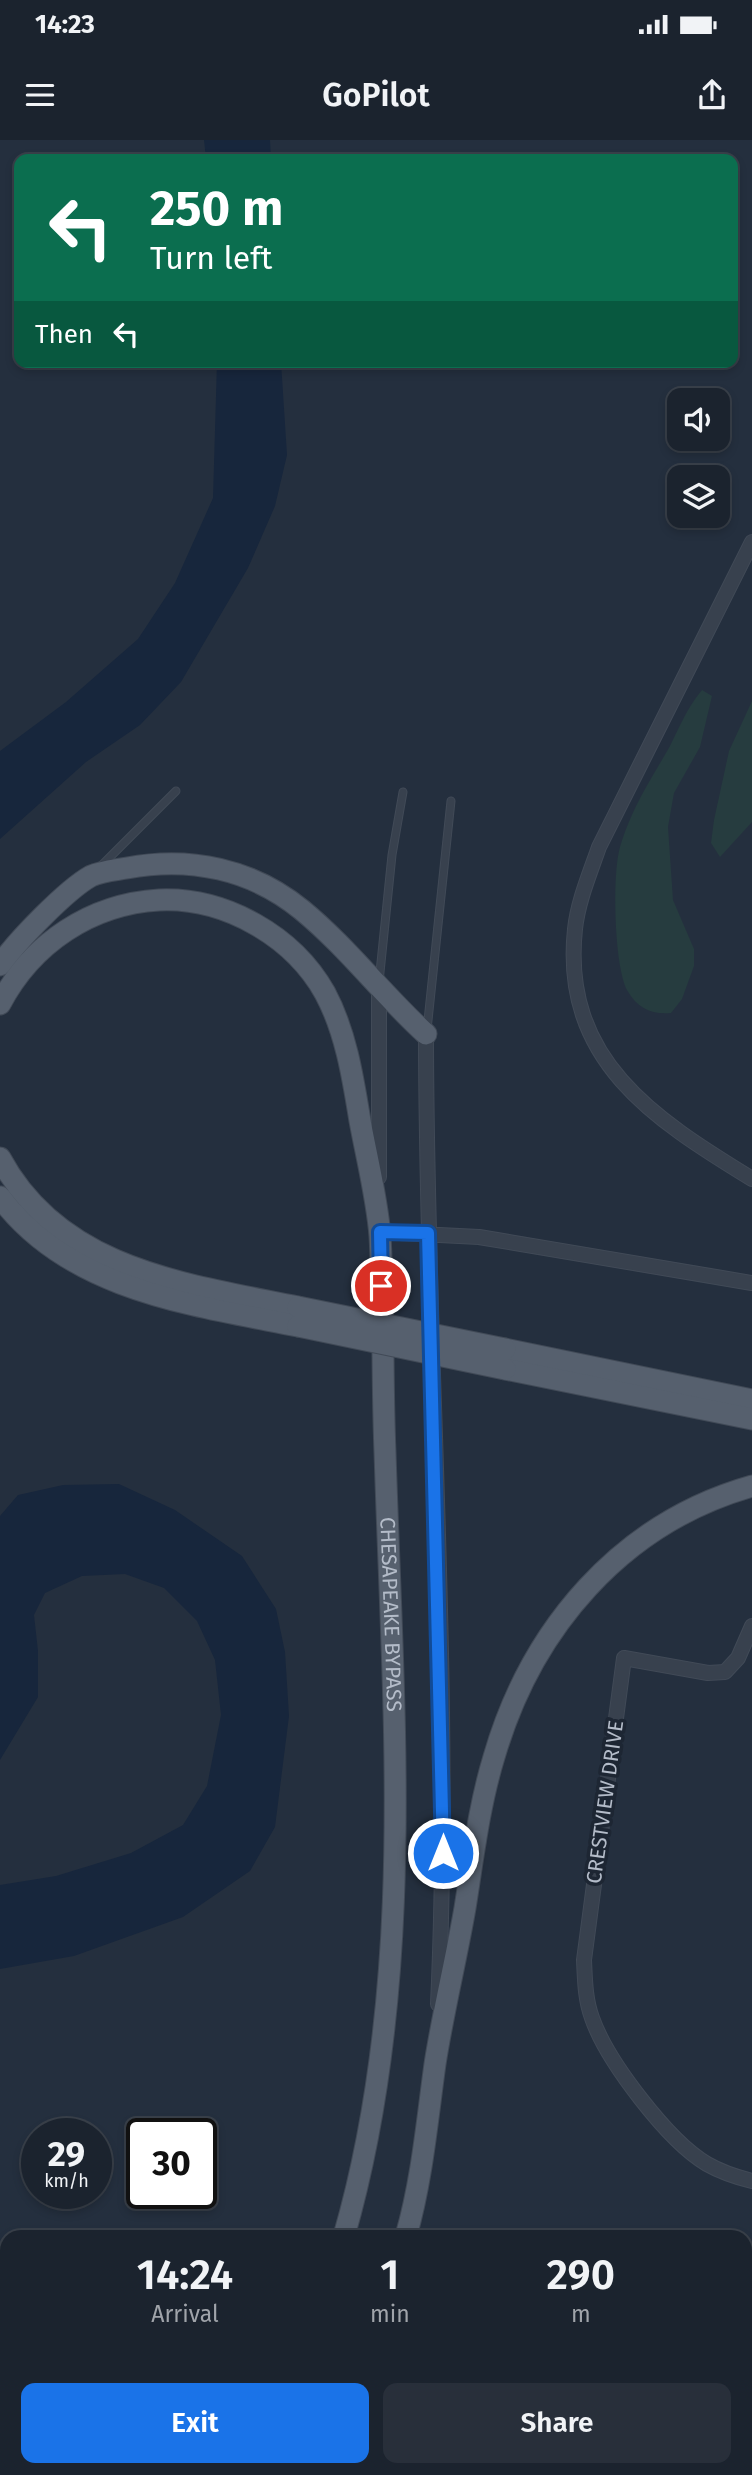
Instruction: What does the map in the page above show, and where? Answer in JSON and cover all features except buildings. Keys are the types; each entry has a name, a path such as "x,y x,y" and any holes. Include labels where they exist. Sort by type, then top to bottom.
{"main road":[{"path":"0,965 32,928 92,876 145,864 183,863 220,868 265,886 303,911 426,1034"},
{"path":"0,1004 18,974 36,954 81,921 107,909 136,902 199,902 229,911 254,924 299,959 325,994 334,1014 353,1081 380,1232"},
{"path":"0,1158 12,1180 40,1214 96,1252 180,1282 298,1316 505,1359 752,1419"},
{"path":"0,1197 30,1232 55,1251 110,1279 187,1303 298,1316"},
{"name":"CHESAPEAKE BYPASS","path":"346,2230 361,2169 385,2028 394,1873 380,1232"},
{"path":"505,1359 752,1400"},
{"path":"407,2230 423,2163 436,2061 493,1758 515,1695 533,1661 579,1595 631,1547 683,1513 752,1486"}],"street":[{"path":"752,542 599,847 581,900 573,955 582,1010 606,1061 622,1084 642,1104 686,1139 752,1179"},
{"name":"CHESAPEAKE BYPASS","path":"379,989 380,1232"},
{"path":"426,1034 428,1233 443,1780 442,1928 436,2061"},
{"path":"380,1232 479,1237 752,1283"},
{"name":"CRESTVIEW DRIVE","path":"752,1626 738,1658 725,1672 708,1673 624,1658 584,1960 587,1998 592,2018 613,2060 634,2089 686,2148 705,2163 725,2173 752,2181"}],"lane":[{"path":"92,876 176,791"},
{"path":"379,989 392,855 403,792"},
{"path":"426,1034 451,801"}],"green space":[{"path":"702,690 712,696 700,747 674,793 668,827 673,900 694,949 694,966 682,999 671,1013 658,1013 635,1001 623,978 617,941 617,860 636,806 688,710"},
{"path":"752,701 752,822 720,857 711,843 714,820 729,751"}],"water":[{"path":"204,140 270,140 271,154 205,154"},
{"path":"217,368 281,368 287,455 275,506 248,568 181,682 140,725 86,762 0,839 0,751 66,702 138,639 175,583 213,498"},
{"path":"119,1484 175,1510 242,1556 276,1609 285,1652 289,1716 275,1827 250,1871 183,1917 74,1956 0,1969 0,1885 56,1876 131,1853 183,1825 207,1786 221,1715 215,1660 197,1621 164,1588 125,1574 82,1576 45,1593 34,1615 38,1651 38,1697 0,1760 0,1516 18,1495 63,1485"}],"route":[{"path":"381,1286 380,1232 428,1233 443,1853"}]}
